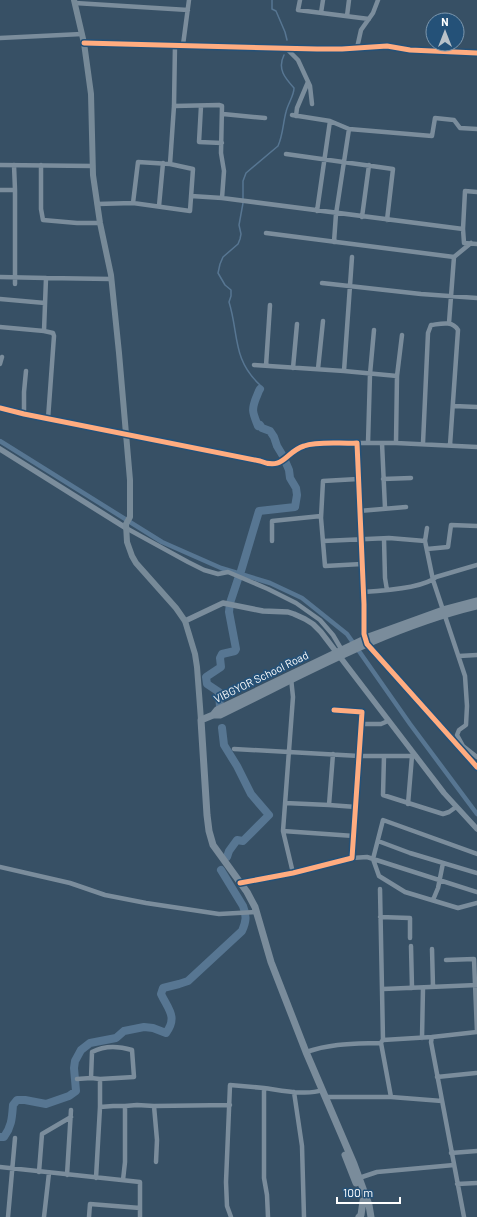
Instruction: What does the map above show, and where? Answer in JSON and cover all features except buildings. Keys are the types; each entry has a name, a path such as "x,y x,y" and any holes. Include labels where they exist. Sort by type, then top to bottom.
{"main road":[{"path":"74,2 84,43 91,94 93,166 97,204 111,279 119,353 130,480 130,517 126,526 128,547 136,563 176,608 184,621 196,660 209,831 213,845 249,896 256,912 281,1000 359,1178 369,1204 371,1217"},
{"name":"VIBGYOR School Road","path":"464,607 477,601"},
{"name":"VIBGYOR School Road","path":"201,720 213,715 220,715 362,643 444,612 464,607 477,606"},
{"path":"274,971 363,1201 367,1217"},
{"path":"359,1217 362,1215 363,1201"}],"street":[{"path":"183,45 189,0"},
{"path":"300,0 298,10 369,19"},
{"path":"321,13 323,0"},
{"path":"347,16 349,0"},
{"path":"357,48 362,30 373,13 378,0"},
{"path":"74,2 188,10"},
{"path":"0,38 82,34"},
{"path":"84,43 287,49 342,49 387,46 410,50 477,53"},
{"path":"170,164 174,106 175,45"},
{"path":"287,49 298,60 310,86 312,104"},
{"path":"308,82 294,116 330,121 349,129 432,136 435,118 454,120 460,128 477,129"},
{"path":"174,106 222,106 221,153 224,171 222,198"},
{"path":"201,106 199,142 222,143"},
{"path":"223,114 266,118"},
{"path":"316,211 330,121"},
{"path":"334,242 336,214 349,129"},
{"path":"286,154 324,158 393,169 387,220"},
{"path":"97,204 133,203 190,211 193,169 163,163 138,162 133,203"},
{"path":"159,206 163,163"},
{"path":"0,165 93,166"},
{"path":"14,165 15,284"},
{"path":"41,165 41,209 43,220 100,223"},
{"path":"362,217 369,165"},
{"path":"0,190 14,190"},
{"path":"474,244 464,243 463,229 465,191 477,192"},
{"path":"191,196 222,198 336,214 463,229"},
{"path":"266,233 454,257 474,244"},
{"path":"344,371 352,257"},
{"path":"449,323 454,257"},
{"path":"0,276 15,278 111,279"},
{"path":"44,332 46,278"},
{"path":"322,283 451,297 477,298"},
{"path":"0,299 45,303"},
{"path":"266,366 270,305"},
{"path":"318,369 323,321"},
{"path":"423,443 428,333 431,324 449,323 458,330 454,406 450,445"},
{"path":"293,368 297,324"},
{"path":"0,327 53,333 48,419"},
{"path":"368,443 370,374 374,330"},
{"path":"396,442 397,376 402,335"},
{"path":"0,364 2,357"},
{"path":"254,365 397,376"},
{"path":"24,414 26,371"},
{"path":"454,406 477,407"},
{"path":"0,408 274,465 283,461 293,452 304,446 396,442 477,447"},
{"path":"357,443 363,592 364,634 362,643 477,767"},
{"path":"382,443 385,508"},
{"path":"0,449 188,562 204,570 218,574 228,572 281,595 307,610 320,620 388,721 414,756 456,807 477,829"},
{"path":"383,478 411,478"},
{"path":"358,479 323,481 321,516 324,566 362,564"},
{"path":"360,511 406,507"},
{"path":"272,541 272,522 321,516"},
{"path":"427,549 448,547 451,525 477,526"},
{"path":"427,528 425,541 433,580 465,676 467,706 466,726 459,730 458,735 463,746 477,757"},
{"path":"323,541 361,539 425,541"},
{"path":"384,539 385,578 387,590"},
{"path":"363,592 410,586 433,580 436,576 477,565"},
{"path":"184,621 223,603 263,611 288,612 305,619 317,628 342,653"},
{"path":"459,656 477,655"},
{"path":"291,678 293,697 283,831 293,873"},
{"path":"334,710 362,712 352,858"},
{"path":"361,724 381,724 388,721"},
{"path":"234,749 359,756 414,756"},
{"path":"328,805 333,754"},
{"path":"384,756 382,795 443,814 456,807"},
{"path":"408,804 414,756"},
{"path":"285,803 356,807"},
{"path":"477,854 383,820 373,859 379,876 405,892 458,908 477,903"},
{"path":"283,831 354,836"},
{"path":"378,841 410,853 477,873"},
{"path":"240,883 293,873 352,858 367,857 477,892"},
{"path":"433,900 443,863"},
{"path":"0,867 70,883 105,895 219,914 256,912"},
{"path":"380,889 383,989 382,1042 391,1097"},
{"path":"380,917 410,918 410,938"},
{"path":"411,946 412,988"},
{"path":"432,949 433,987"},
{"path":"306,1052 337,1044 432,1038 477,1032 474,959 446,960"},
{"path":"383,989 476,985"},
{"path":"422,1038 423,988"},
{"path":"432,1038 431,1042 437,1076 464,1217"},
{"path":"77,1078 100,1079 134,1077 132,1050 122,1047 100,1048 92,1052 91,1078"},
{"path":"437,1076 476,1073"},
{"path":"96,1178 100,1079"},
{"path":"231,1217 227,1206 226,1182 230,1085 294,1092 442,1101"},
{"path":"264,1088 264,1178 267,1195 268,1217"},
{"path":"294,1092 302,1146 304,1217"},
{"path":"100,1107 137,1105 230,1105"},
{"path":"123,1180 125,1162 125,1106"},
{"path":"154,1106 156,1162"},
{"path":"67,1174 71,1110"},
{"path":"39,1172 42,1134 71,1117"},
{"path":"8,1217 15,1138"},
{"path":"451,1153 477,1151"},
{"path":"359,1178 377,1172 454,1165"},
{"path":"0,1167 140,1182 140,1217"},
{"path":"44,1217 49,1173"},
{"path":"457,1184 477,1183"},
{"path":"89,1217 90,1204 140,1208"}],"waterway":[{"path":"272,0 272,9 276,11 287,40"},
{"path":"260,389 260,385 245,366 241,356 229,302 231,290 225,285 218,273 223,257 238,244 240,239 241,234 239,225 243,203 243,181 246,173 278,146 280,142 286,112 294,88 283,73 281,65 284,55"},
{"path":"241,571 259,511 295,507 297,495 296,488 290,478 289,470 274,437 270,431 262,428 260,425 258,426 255,418 253,412 254,406 260,389"},
{"path":"0,441 162,542 221,568 270,583 302,598 347,634 410,724 477,814"},
{"path":"220,707 219,692 207,684 206,677 221,667 220,658 222,654 235,651 236,649 229,612 230,603 238,579"},
{"path":"222,728 224,745 237,766 251,794 269,815 243,841 237,840 229,851 227,857"},
{"path":"0,1137 4,1137 9,1129 13,1105 17,1100 46,1104 69,1096 76,1091 74,1068 75,1061 81,1050 90,1043 116,1038 124,1031 144,1027 153,1028 166,1033 170,1027 172,1018 161,994 163,988 188,981 242,931 246,919 243,906 221,870"}],"cycle path":[{"path":"84,43 317,49 387,46 410,50 477,53"},
{"path":"0,408 274,464 284,460 292,452 310,444 357,443 364,634 367,644 477,767"},
{"path":"240,883 293,873 352,858 362,712 334,710"}]}
